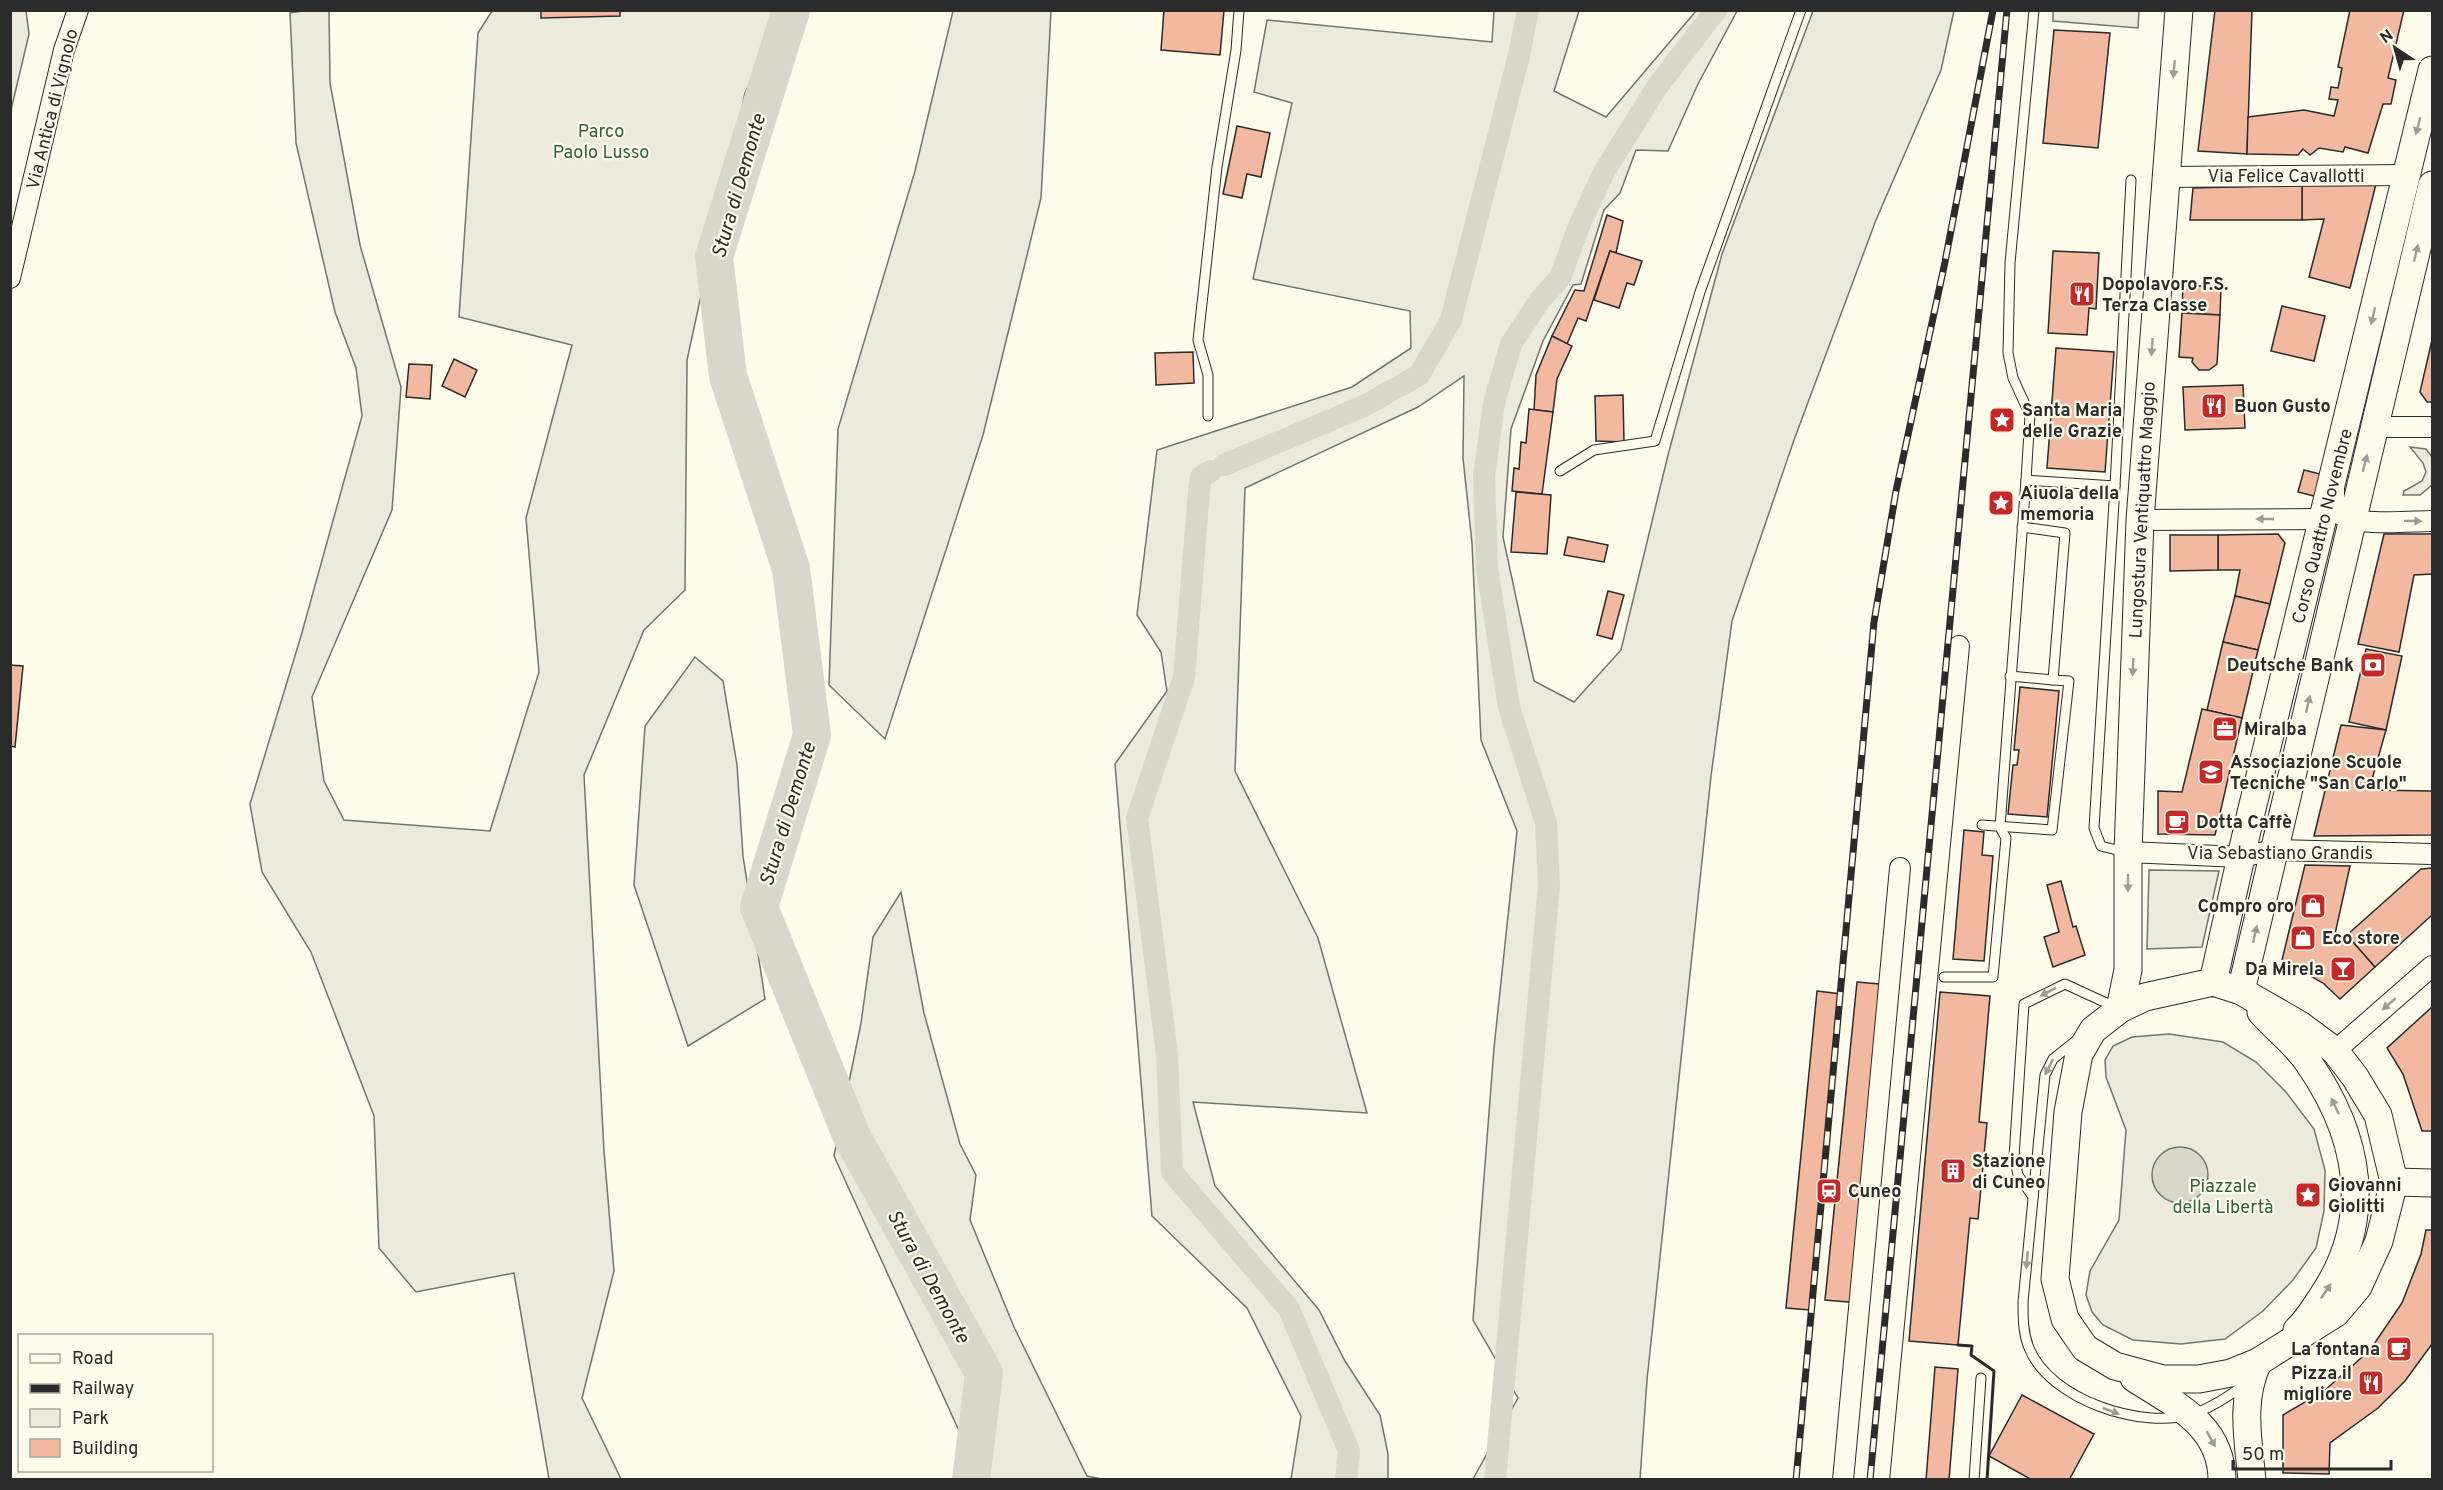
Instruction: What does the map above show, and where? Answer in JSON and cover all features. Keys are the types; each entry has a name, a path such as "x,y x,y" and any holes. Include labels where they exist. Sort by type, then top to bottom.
{"main road":[{"name":"Lungostura Ventiquattro Maggio","path":"2120,1009 2128,970 2128,852 2140,520 2164,177 2179,10"},
{"name":"Corso Quattro Novembre","path":"2213,982 2241,857 2433,70"},
{"name":"Corso Quattro Novembre","path":"2241,991 2351,520 2433,185"},
{"path":"2115,1366 2163,1379 2199,1379 2260,1365 2336,1313 2358,1287 2379,1241 2394,1182 2378,1115 2355,1077 2335,1051 2300,1025 2241,991 2213,982 2145,997 2120,1009 2093,1030 2079,1054 2068,1112 2055,1279 2065,1319 2085,1348 2191,1415 2204,1426 2222,1463 2222,1479"},
{"path":"2241,991 2306,1059 2330,1095 2344,1127 2354,1161 2356,1201 2351,1235 2337,1274 2304,1324 2260,1365 2246,1412 2252,1479"},
{"path":"2394,1182 2433,1183"}],"street":[{"name":"Via Antica di Vignolo","path":"10,278 64,50 78,10"},
{"name":"Via Felice Cavallotti","path":"2164,177 2407,175"},
{"path":"2374,427 2433,427"},
{"path":"2336,467 2335,506 2339,513 2351,520 2433,521"},
{"path":"2140,520 2323,519"},
{"path":"1878,1479 1959,646"},
{"name":"Via Sebastiano Grandis","path":"2128,852 2241,857 2274,850 2433,854"},
{"path":"1843,1479 1900,868"},
{"path":"2335,1051 2433,966"}],"lane":[{"path":"1208,416 1208,375 1198,340 1217,167 1236,50 1239,10"},
{"path":"1560,471 1594,450 1655,441 1700,292 1801,10"},
{"path":"1944,977 1993,976 2006,838 2000,827 2030,415 2013,378 2008,342 2010,263 2034,10"},
{"path":"2128,852 2101,846 2094,828 2131,180"},
{"path":"2026,480 2115,486"},
{"path":"2022,527 2065,533 2053,680"},
{"path":"1982,825 2052,830 2069,681 2010,676"},
{"path":"2033,1197 2018,1174 2014,1157 2024,1004 2065,984 2120,1009"},
{"path":"2093,1030 2067,1046 2052,1059 2045,1075 2022,1323 2029,1348 2040,1365 2074,1394 2123,1415 2150,1418 2191,1415 2219,1403 2260,1365"},
{"path":"1974,1479 1981,1378"}],"green space":[{"path":"11,10 26,11 29,34 11,110"},
{"name":"Parco Paolo Lusso","path":"329,11 330,83 360,245 401,387 392,510 312,697 324,781 344,820 490,831 539,672 526,518 572,345 459,317 478,33 492,11 783,11 745,93 687,360 685,590 644,630 584,775 604,1151 614,1271 582,1398 621,1479 549,1479 514,1273 416,1292 379,1248 374,1116 311,952 262,872 250,804 301,636 362,416 356,368 335,312 296,143 290,13"},
{"path":"953,11 1051,11 1041,198 983,435 885,739 829,685 838,429 915,171"},
{"path":"1494,11 1579,11 1554,91 1606,117 1696,11 1737,11 1698,84 1668,151 1636,150 1620,193 1604,210 1581,284 1573,285 1543,341 1511,429 1503,537 1534,681 1574,702 1621,650 1668,455 1722,254 1813,11 1954,11 1941,70 1876,220 1794,440 1732,621 1711,776 1647,1380 1640,1479 1473,1479 1518,1398 1473,1320 1494,1048 1517,831 1481,740 1472,543 1463,458 1464,376 1418,407 1245,488 1235,771 1318,938 1367,1113 1193,1102 1215,1186 1319,1310 1345,1361 1380,1415 1388,1454 1388,1479 1291,1479 1301,1416 1247,1308 1152,1216 1115,764 1167,691 1161,652 1137,615 1157,450 1352,387 1411,348 1410,311 1253,279 1292,103 1254,92 1267,20 1492,42"},
{"path":"2053,11 2139,11 2138,28 2053,21"},
{"path":"2410,447 2426,449 2432,457 2432,485 2420,495 2403,495 2404,491 2422,481 2426,472 2423,463"},
{"path":"695,657 723,681 737,765 743,856 765,999 688,1046 634,885 645,726"},
{"path":"2149,870 2219,871 2202,947 2147,949"},
{"path":"901,892 924,1013 960,1144 976,1175 970,1220 1014,1327 1087,1476 1102,1479 981,1479 834,1156 861,1023 873,937"},
{"name":"Piazzale della Libertà","path":"2169,1034 2223,1042 2256,1062 2286,1092 2314,1129 2325,1170 2324,1211 2316,1248 2293,1280 2263,1311 2225,1339 2181,1344 2133,1340 2103,1325 2092,1312 2086,1295 2090,1271 2119,1220 2126,1130 2106,1077 2105,1060 2113,1046 2132,1037"}],"shaded area":[{"path":"2180,1147 2195,1152 2203,1160 2208,1175 2203,1190 2195,1198 2180,1203 2165,1198 2157,1190 2152,1175 2157,1160 2165,1152"}],"building":[{"path":"541,10 620,10 620,16 541,18"},
{"path":"1164,10 1224,10 1220,55 1161,50"},
{"path":"2215,10 2252,10 2247,154 2198,151"},
{"path":"2350,10 2404,10 2388,78 2396,80 2391,104 2383,104 2368,153 2345,147 2343,152 2319,148 2310,155 2303,149 2298,155 2247,154 2248,117 2304,110 2334,116 2338,100 2329,99 2331,87 2338,88 2342,68 2338,67"},
{"path":"2054,30 2110,33 2098,148 2043,143"},
{"path":"1237,126 1270,133 1261,177 1247,174 1242,198 1223,194"},
{"path":"2376,184 2350,288 2309,277 2324,219 2302,220 2302,185"},
{"path":"2302,185 2302,220 2190,220 2193,188"},
{"path":"1607,215 1623,221 1616,253 1610,251 1586,321 1578,318 1567,344 1552,336 1575,290 1584,291"},
{"path":"1610,251 1642,261 1634,285 1627,283 1619,308 1594,300"},
{"path":"2053,251 2099,253 2096,309 2089,308 2087,335 2048,333"},
{"path":"2183,285 2221,287 2220,315 2182,313"},
{"path":"2282,306 2325,316 2314,361 2271,351"},
{"path":"2182,313 2220,315 2217,364 2209,370 2199,370 2192,362 2193,358 2179,357"},
{"path":"1552,336 1572,346 1557,379 1553,412 1534,410 1536,375"},
{"path":"2432,340 2432,402 2427,402 2420,392"},
{"path":"2056,348 2114,352 2105,472 2047,468"},
{"path":"1193,352 1194,383 1156,385 1155,353"},
{"path":"454,359 477,370 465,397 442,386"},
{"path":"409,364 432,365 430,399 406,397"},
{"path":"2243,385 2245,428 2185,430 2183,387"},
{"path":"1623,395 1624,442 1596,441 1595,396"},
{"path":"1529,409 1553,412 1542,494 1512,491 1514,468 1519,469 1521,442 1526,443"},
{"path":"2304,470 2324,475 2318,497 2298,492"},
{"path":"1516,492 1551,495 1547,554 1511,552"},
{"path":"2278,534 2285,543 2270,604 2235,596 2240,570 2218,570 2218,535"},
{"path":"2384,534 2432,534 2432,574 2414,575 2399,652 2358,644"},
{"path":"2170,535 2218,535 2218,570 2170,571"},
{"path":"1568,537 1608,545 1604,562 1564,555"},
{"path":"1608,591 1624,595 1612,639 1597,635"},
{"path":"2235,596 2270,604 2258,650 2223,642"},
{"path":"2223,642 2258,650 2242,718 2207,710"},
{"path":"2366,649 2402,656 2386,730 2349,722"},
{"path":"10,665 23,666 15,747 10,746"},
{"path":"2020,687 2059,691 2047,817 2008,814 2013,765 2017,765 2019,750 2014,750"},
{"path":"2202,709 2242,718 2215,835 2158,834 2158,791 2182,792"},
{"path":"2341,725 2386,730 2369,790 2432,791 2432,835 2314,836"},
{"path":"1964,830 1984,832 1982,855 1993,856 1984,961 1953,959"},
{"path":"2305,865 2350,866 2335,934 2343,938 2347,935 2375,967 2340,999 2323,983 2282,960"},
{"path":"2432,868 2432,915 2375,967 2347,935 2421,869"},
{"path":"2061,881 2073,927 2076,926 2085,955 2053,967 2044,937 2059,932 2047,885"},
{"path":"1857,982 1891,985 1860,1303 1825,1300"},
{"path":"1817,991 1841,994 1810,1310 1786,1308"},
{"name":"Stazione di Cuneo","path":"1940,992 1990,996 1979,1122 1987,1123 1978,1219 1970,1218 1958,1345 1909,1341"},
{"path":"2432,1007 2432,1131 2422,1131 2403,1074 2387,1048"},
{"path":"2426,1230 2432,1230 2432,1344 2405,1381 2378,1408 2330,1443 2329,1474 2283,1473 2283,1415 2324,1391 2370,1350 2402,1303 2421,1254"},
{"path":"1935,1367 1958,1369 1949,1480 1926,1480"},
{"path":"2022,1395 2094,1434 2069,1480 2032,1480 1989,1456"}],"waterway":[{"name":"Stura di Demonte","path":"791,10 714,257 728,376 791,569 812,735 759,907 852,1137 984,1373 971,1480"},
{"path":"1224,465 1364,406 1419,375 1451,320 1519,55 1528,10"},
{"path":"1495,1480 1549,885 1546,823 1509,707 1487,568 1484,476 1494,403 1511,344 1540,300 1560,278 1579,226 1604,172 1657,87 1716,10"},
{"path":"1211,471 1201,477 1199,491 1184,677 1137,818 1167,1054 1172,1172 1289,1309 1349,1451 1346,1480"}],"railway":[{"path":"1796,1480 1874,622 1896,491 1945,262 1993,10"},
{"path":"1870,1480 2007,10"}],"wall":[{"path":"1958,1345 1972,1346 1971,1355 1994,1371 1987,1480"},
{"path":"2181,1480 2186,1480"}],"place":[{"name":"Dopolavoro F.S. Terza Classe","path":"2082,294"},
{"name":"Buon Gusto","path":"2214,406"},
{"name":"Santa Maria delle Grazie","path":"2002,420"},
{"name":"Aiuola della memoria","path":"2001,503"},
{"name":"Deutsche Bank","path":"2373,665"},
{"name":"Miralba","path":"2225,729"},
{"name":"Associazione Scuole Tecniche \"San Carlo\"","path":"2211,772"},
{"name":"Dotta Caffè","path":"2177,822"},
{"name":"Compro oro","path":"2313,906"},
{"name":"Eco store","path":"2303,938"},
{"name":"Da Mirela","path":"2343,969"},
{"name":"Stazione di Cuneo","path":"1953,1171"},
{"name":"Cuneo","path":"1829,1191"},
{"name":"Giovanni Giolitti","path":"2308,1195"},
{"name":"La fontana","path":"2399,1349"},
{"name":"Pizza il migliore","path":"2371,1383"}]}
